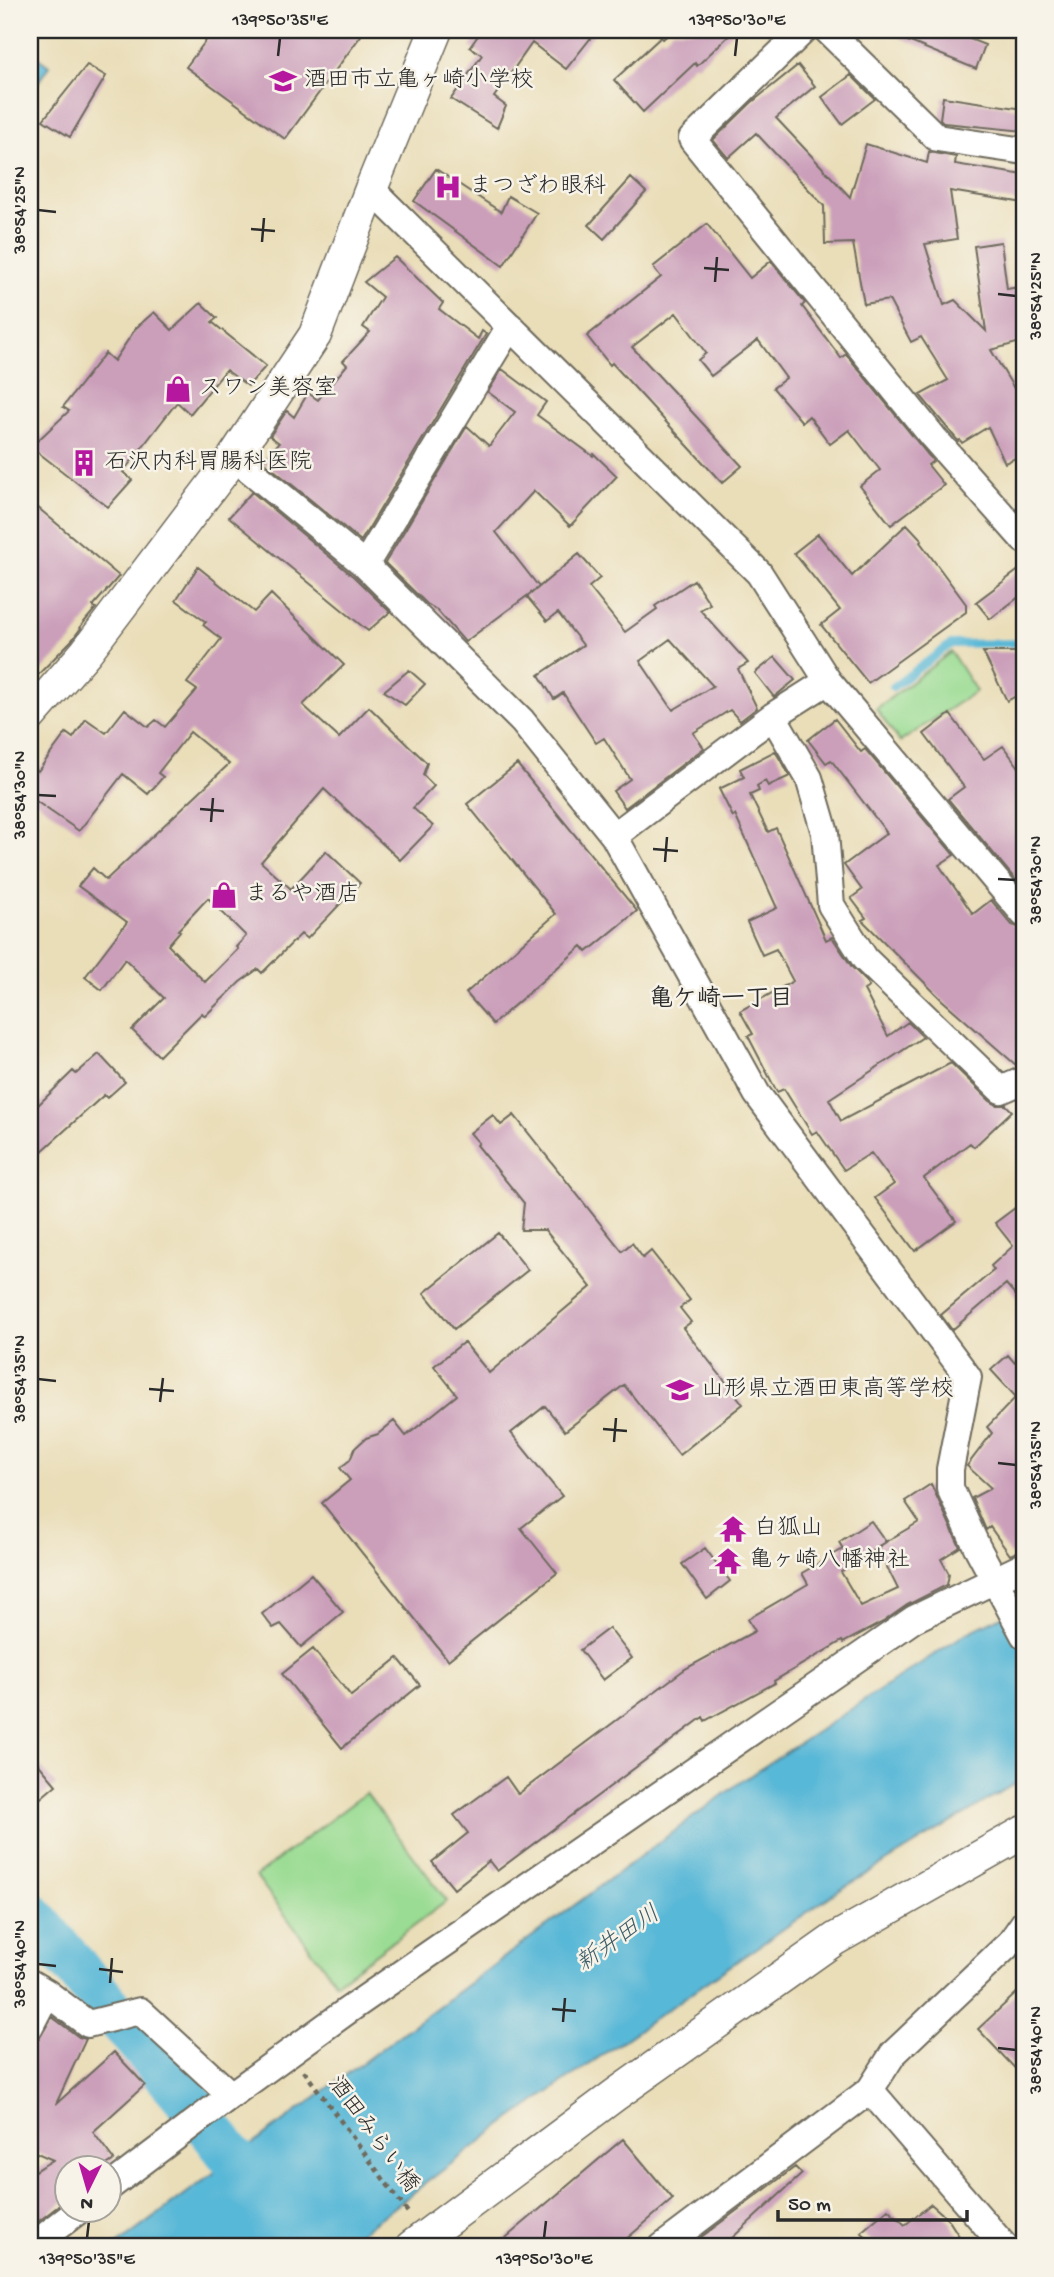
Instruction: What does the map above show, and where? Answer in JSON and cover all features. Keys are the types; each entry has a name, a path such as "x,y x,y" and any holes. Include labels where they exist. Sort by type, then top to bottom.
{"street":[{"path":"30,716 86,652 234,457 315,335 436,30"},
{"path":"804,30 692,139 933,437 1024,540"},
{"path":"827,30 937,138 1024,151"},
{"path":"371,189 760,573 828,681 1024,914"},
{"path":"365,565 510,326"},
{"path":"234,457 365,565 522,721 614,836 757,1094 968,1377 950,1469 950,1488 977,1547 1024,1634"},
{"path":"614,836 773,716 828,681"},
{"path":"773,716 809,778 825,833 831,905 866,959 1001,1090 1024,1080"},
{"path":"122,2177 347,2011 914,1619 1024,1566"},
{"path":"418,2242 626,2088 835,1940 1024,1832"},
{"path":"662,2247 870,2090 893,2054 1010,1943 1024,1923"},
{"path":"30,2026 38,1988 88,2024 140,2011 231,2095"},
{"path":"870,2090 1005,2247"},
{"path":"31,2247 61,2224"}],"path":[{"name":"酒田みらい橋","path":"291,2054 418,2242"}],"green space":[{"path":"951,652 976,691 900,742 876,709"},
{"path":"366,1793 447,1901 336,1983 256,1876"}],"water":[{"path":"30,52 49,66 30,94"},
{"name":"新井田川","path":"1024,1605 1024,1778 832,1895 512,2118 341,2247 114,2247 739,1783 965,1634"}],"building":[{"path":"214,30 365,30 285,139 186,67"},
{"path":"482,30 597,30 566,69 532,43 494,97 506,106 497,128 451,99 482,55 470,47"},
{"path":"673,30 735,30 643,112 614,80 661,37 663,39"},
{"path":"881,30 947,30 985,45 976,69"},
{"path":"87,65 106,76 70,137 43,120"},
{"path":"798,65 815,86 776,118 850,197 866,144 927,163 929,152 956,157 955,164 1024,175 1024,203 950,191 957,239 925,244 944,305 955,300 986,331 974,246 1001,242 1007,289 1024,286 1024,341 991,350 1024,405 1024,454 1005,463 988,427 962,443 958,441 920,395 948,380 921,337 911,342 889,300 864,304 853,243 825,244 824,206 756,133 728,158 713,140 751,103"},
{"path":"851,75 875,99 842,124 822,97"},
{"path":"943,97 1024,109 1024,131 944,123 940,119"},
{"path":"436,169 501,212 508,196 537,213 503,266 414,201"},
{"path":"631,178 646,192 604,239 589,225"},
{"path":"707,224 750,278 771,261 805,303 802,306 841,358 846,354 933,461 928,465 944,485 891,525 860,486 880,470 849,430 830,444 809,416 802,422 773,388 786,378 758,340 711,376 698,360 706,353 676,313 632,347 742,466 722,483 612,363 610,365 587,336 661,277 653,267"},
{"path":"395,257 443,303 439,309 478,339 482,331 486,334 361,541 263,461 279,443 270,436 286,412 294,417 308,393 318,400 347,365 343,361 370,332 363,327 382,297 364,282"},
{"path":"201,303 217,318 212,322 266,366 248,386 226,370 190,414 177,402 123,472 132,480 108,507 31,447 69,411 63,407 105,353 114,361 136,328 154,312 172,330"},
{"path":"502,369 546,402 537,415 593,456 594,454 617,476 570,526 534,491 496,532 539,587 465,642 437,610 427,604 385,563 467,426 489,446 515,412 488,392"},
{"path":"252,492 354,577 390,612 368,631 229,517"},
{"path":"30,501 119,576 93,606 96,608 72,640 30,683"},
{"path":"907,524 922,540 920,542 966,604 966,612 868,683 821,625 840,610 794,553 818,534 852,576"},
{"path":"579,554 600,578 589,587 625,632 657,609 655,606 694,580 710,604 700,610 748,663 738,669 757,708 740,721 730,710 693,733 704,748 625,808 613,791 630,779 604,738 596,743 563,693 554,699 539,675 583,645 558,613 547,621 527,597","holes":["670,639 713,686 673,710 640,661"]},
{"path":"1024,566 1024,593 990,619 976,602"},
{"path":"198,567 254,612 271,594 344,665 303,705 339,738 369,707 427,763 423,775 434,786 413,808 433,826 400,860 324,789 261,862 291,889 326,851 360,883 307,939 301,934 262,973 258,969 240,982 205,1016 202,1013 159,1056 132,1030 164,998 125,959 102,990 85,977 127,922 78,886 93,868 106,880 229,764 190,732 158,773 163,777 148,794 123,774 79,831 30,797 30,765 38,771 66,733 73,738 86,719 106,733 125,709 148,727 156,720 165,727 197,690 187,683 221,639 203,625 206,622 176,600","holes":["208,898 246,936 236,947 238,949 205,982 168,945 180,931 178,930"]},
{"path":"983,652 1024,652 1024,692 1007,701"},
{"path":"775,657 795,680 774,697 755,673"},
{"path":"409,670 425,684 405,705 384,691"},
{"path":"950,714 984,759 1003,746 1024,774 1024,890 948,799 964,787 924,734"},
{"path":"835,719 861,752 865,749 954,855 939,865 973,914 991,900 1012,925 1024,929 1024,1064 1017,1066 942,1000 862,920 866,918 851,898 862,890 844,865 887,833 831,760 826,763 808,740"},
{"path":"775,751 790,776 768,786 765,781 757,786 759,791 750,795 768,832 776,828 826,940 832,937 852,967 866,981 869,987 864,990 888,1036 908,1022 923,1037 829,1099 841,1121 951,1063 990,1101 997,1105 1006,1105 1012,1111 974,1147 970,1143 924,1178 956,1221 915,1251 875,1198 894,1184 871,1153 844,1170 817,1131 812,1134 784,1089 777,1092 748,1036 753,1034 740,1011 793,981 776,949 762,955 747,922 777,908 735,815 733,817 719,789 744,777 740,769"},
{"path":"517,764 637,911 587,952 582,946 493,1024 466,993 556,914 467,804"},
{"path":"99,1054 125,1082 107,1098 104,1095 30,1162 30,1113 73,1071 76,1074"},
{"name":"山形県立酒田東高等学校","path":"493,1115 501,1125 514,1115 622,1251 632,1243 643,1258 651,1251 690,1300 680,1308 691,1322 683,1328 743,1404 679,1455 624,1385 565,1431 545,1406 511,1433 562,1496 521,1528 557,1573 448,1660 322,1503 350,1480 340,1468 350,1460 355,1448 366,1438 378,1434 394,1421 406,1436 457,1395 434,1366 464,1342 489,1373 591,1287 545,1230 521,1230 524,1203 470,1133"},
{"path":"1015,1208 1024,1220 1024,1305 1006,1284 952,1330 941,1315 994,1270 991,1266 1013,1246 995,1223"},
{"path":"498,1233 528,1270 454,1329 424,1293"},
{"path":"1024,1353 1024,1549 1010,1555 990,1527 986,1530 972,1498 991,1488 967,1466 992,1433 987,1427 1016,1397 991,1370 1008,1355 1014,1362"},
{"path":"931,1484 960,1547 941,1559 949,1574 947,1585 907,1605 883,1622 843,1643 842,1641 774,1681 775,1683 705,1721 703,1717 497,1871 489,1861 454,1889 432,1862 468,1833 454,1815 506,1777 518,1794 685,1669 755,1631 748,1619 808,1584 802,1573 843,1549 839,1542 871,1521 886,1542 919,1522 905,1501","holes":["877,1548 898,1589 861,1606 841,1572"]},
{"path":"705,1548 730,1581 707,1599 682,1564"},
{"path":"311,1574 343,1612 301,1647 281,1624 273,1628 262,1614"},
{"path":"609,1628 632,1658 603,1680 580,1650"},
{"path":"313,1649 351,1696 398,1658 420,1685 342,1748 282,1674"},
{"path":"30,1754 56,1785 30,1807"},
{"path":"1024,1986 1024,2078 978,2029"},
{"path":"52,2017 79,2037 86,2039 56,2104 114,2052 145,2085 93,2132 110,2154 52,2154 52,2160 35,2152 30,2162 30,2042 39,2039"},
{"path":"623,2139 673,2199 617,2247 495,2247"},
{"path":"52,2161 52,2211 30,2228 30,2174"},
{"path":"795,2167 802,2174 732,2238 740,2247 688,2247"},
{"path":"931,2204 948,2219 966,2247 878,2247 861,2232 888,2209 905,2225"}],"waterway":[{"path":"893,687 951,644 1024,643"},
{"path":"30,1914 190,2102 270,2207"}],"place":[{"name":"酒田市立亀ヶ崎小学校","path":"283,81"},
{"name":"まつざわ眼科","path":"448,187"},
{"name":"スワン美容室","path":"178,389"},
{"name":"石沢内科胃腸科医院","path":"84,463"},
{"name":"まるや酒店","path":"224,895"},
{"name":"山形県立酒田東高等学校","path":"680,1390"},
{"name":"白狐山","path":"733,1529"},
{"name":"亀ヶ崎八幡神社","path":"728,1561"}],"district":[{"name":"亀ケ崎一丁目","path":"721,1000"}]}
